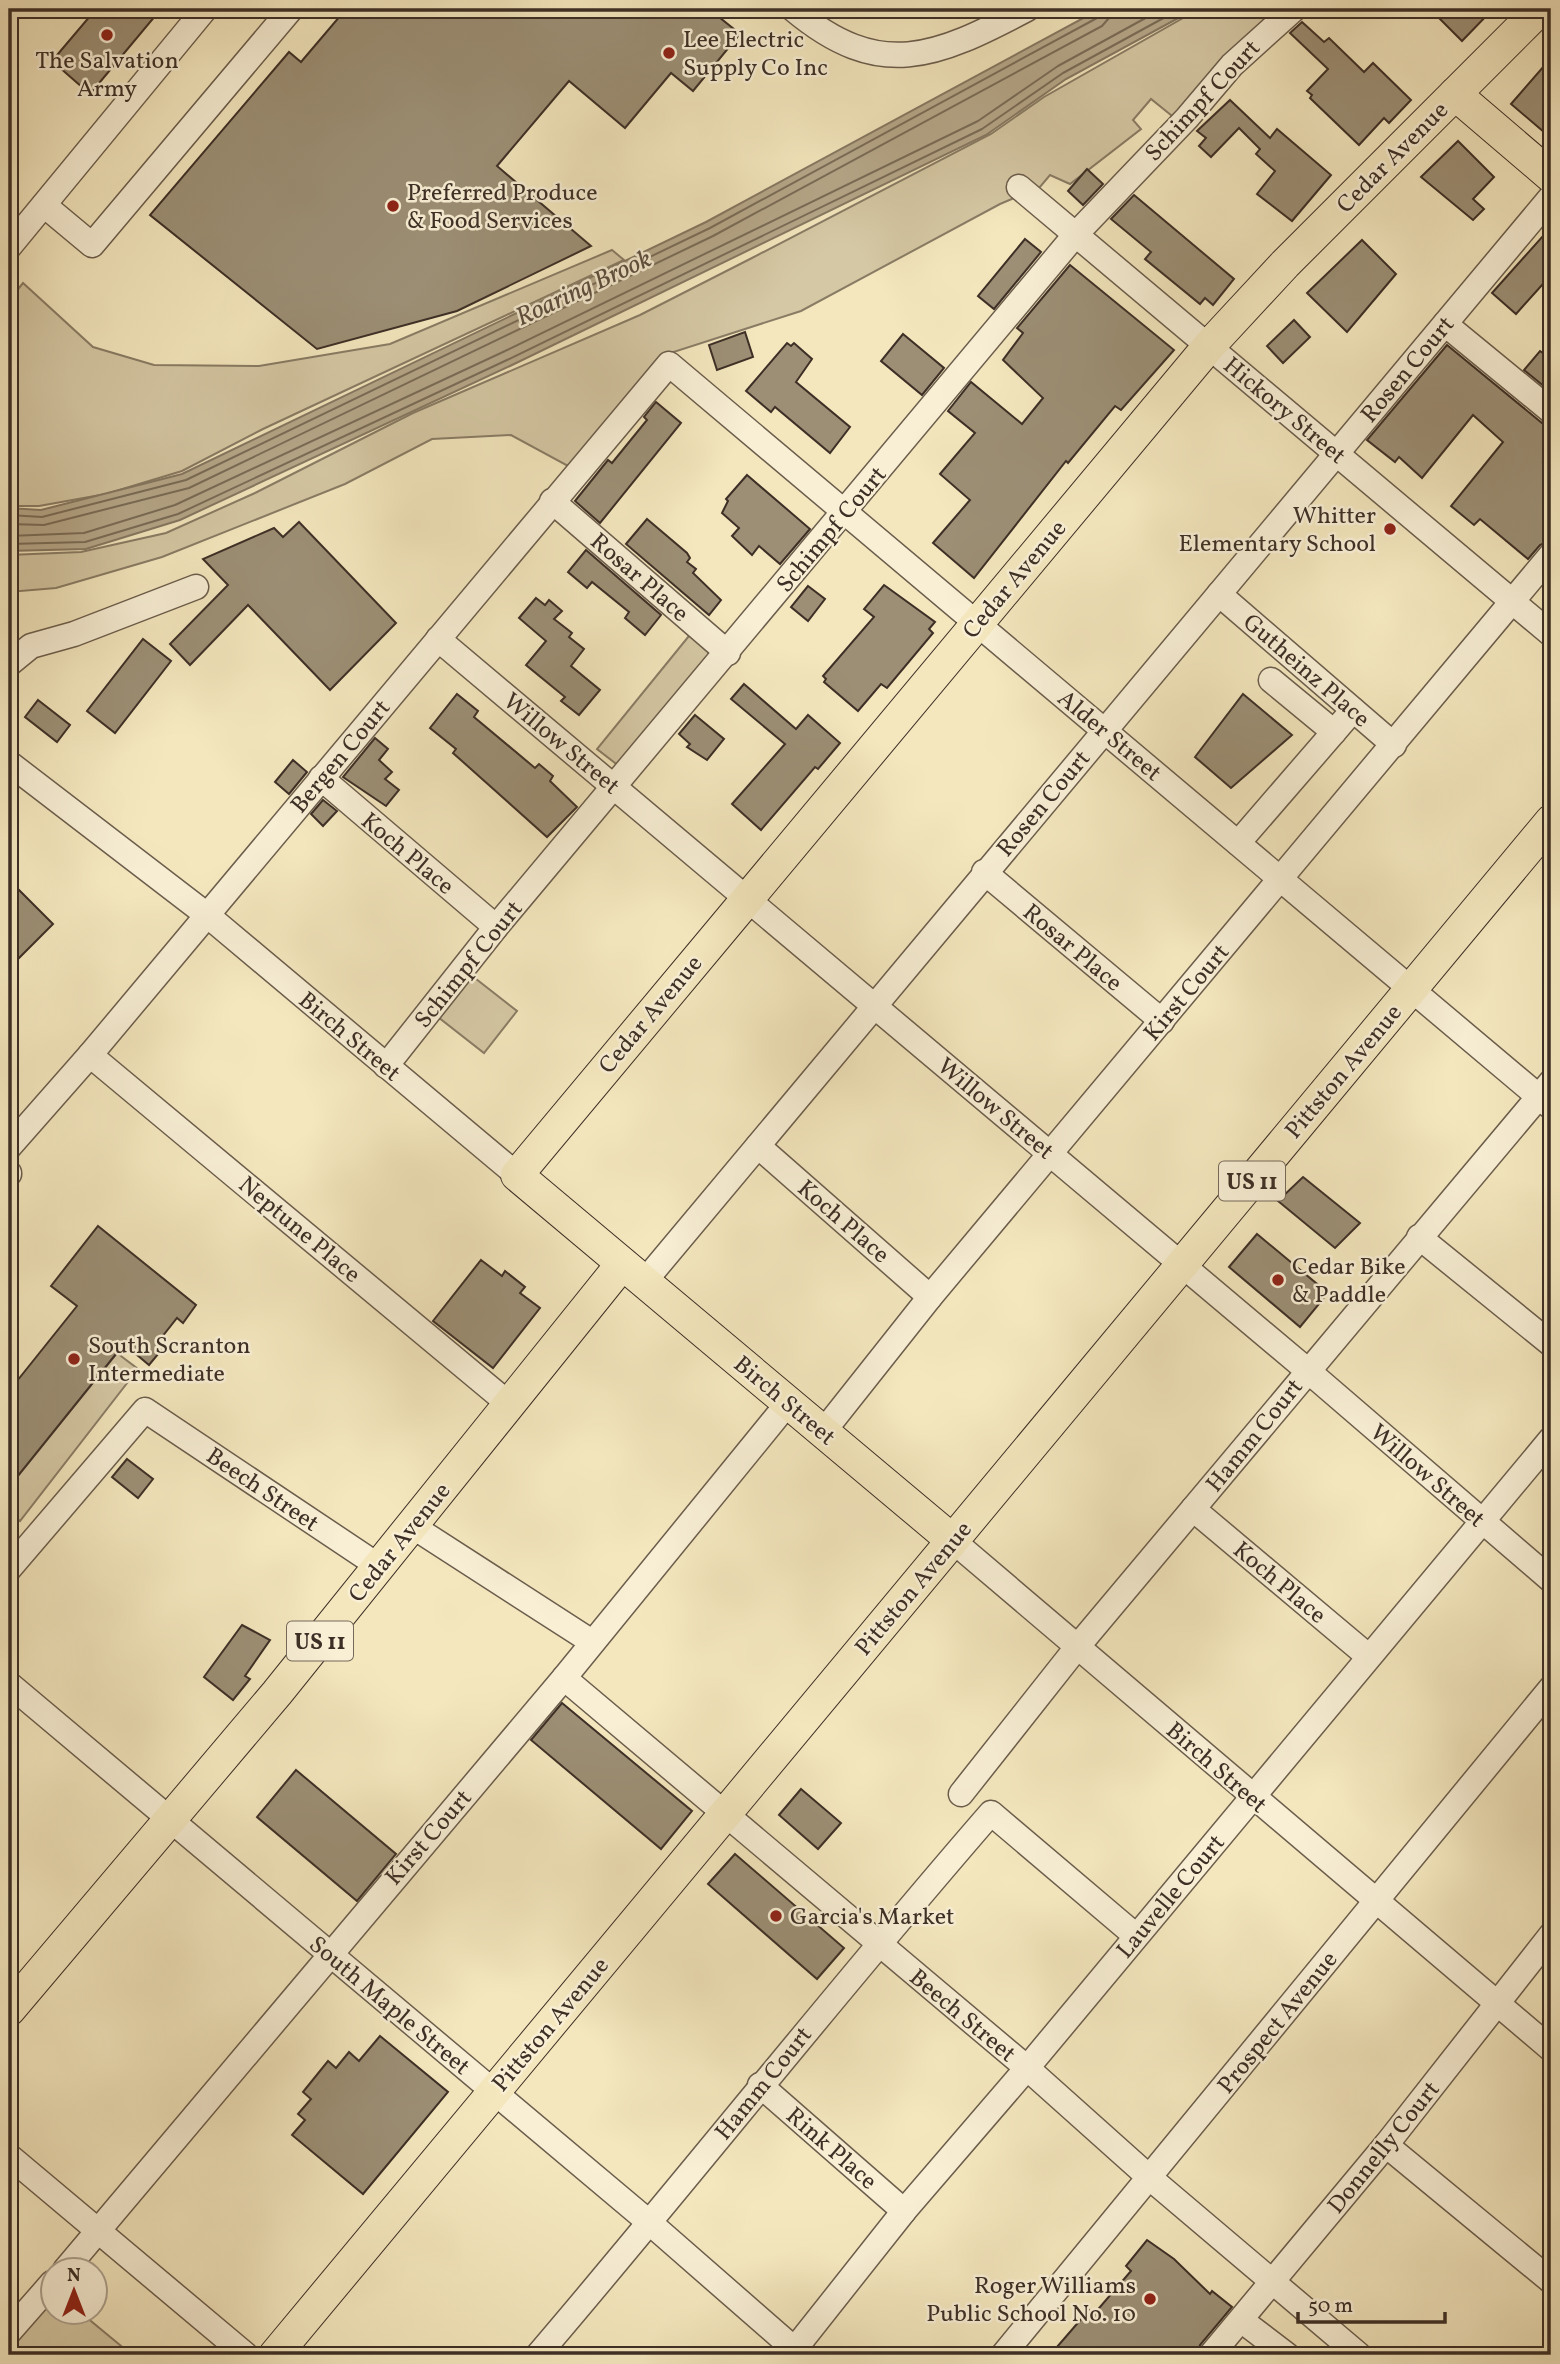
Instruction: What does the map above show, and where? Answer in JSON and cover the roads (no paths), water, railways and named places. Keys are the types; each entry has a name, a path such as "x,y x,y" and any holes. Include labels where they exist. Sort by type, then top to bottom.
{"main road":[{"name":"Cedar Avenue","path":"517,1175 1209,346 1285,264 1540,9"},
{"path":"1454,94 1551,176"},
{"name":"Pittston Avenue","path":"275,2355 1551,821"},
{"name":"Birch Street","path":"517,1175 952,1540"},
{"name":"Cedar Avenue","path":"9,2010 380,1567 509,1404 633,1273"}],"street":[{"path":"9,247 205,9"},
{"path":"44,205 92,245 291,9"},
{"path":"793,9 837,40 879,54 915,55 958,43 1027,9"},
{"name":"Schimpf Court","path":"386,1066 496,928 1076,234 1187,118 1232,65 1294,9"},
{"name":"Hickory Street","path":"1019,187 1551,635"},
{"name":"Rosen Court","path":"633,1273 758,1146 984,872 1551,197"},
{"path":"1445,324 1551,411"},
{"name":"Alder Street","path":"670,364 1411,989 1547,1095"},
{"name":"Bergen Court","path":"9,1147 90,1055 552,501 670,364"},
{"name":"Rosar Place","path":"552,501 728,653"},
{"name":"Kirst Court","path":"823,1432 1049,1153 1163,1021 1551,555"},
{"path":"9,664 31,646 74,634 196,587"},
{"name":"Gutheinz Place","path":"1219,594 1394,745"},
{"name":"Willow Street","path":"438,639 1307,1370 1551,1580"},
{"path":"1270,680 1334,732"},
{"path":"1238,843 1353,710"},
{"name":"Birch Street","path":"9,764 207,915 517,1175"},
{"name":"Koch Place","path":"321,778 496,928"},
{"name":"Rosar Place","path":"984,872 1163,1021"},
{"name":"Neptune Place","path":"90,1055 509,1404"},
{"name":"Hamm Court","path":"961,1794 1078,1646 1307,1370 1419,1237 1547,1095"},
{"name":"Koch Place","path":"758,1146 930,1297"},
{"path":"1419,1237 1551,1344"},
{"name":"Kirst Court","path":"77,2256 328,1953 564,1678 788,1403"},
{"name":"Beech Street","path":"9,1569 145,1410 380,1567"},
{"name":"Lauvelle Court","path":"795,2354 904,2211 1253,1798 1551,1438"},
{"name":"Koch Place","path":"1193,1509 1368,1656"},
{"path":"412,1526 592,1642"},
{"name":"Birch Street","path":"952,1540 1551,2049"},
{"name":"Beech Street","path":"564,1678 1027,2068 1150,2178 1359,2355"},
{"name":"Prospect Avenue","path":"1003,2355 1551,1688"},
{"name":"South Maple Street","path":"11,1692 170,1820 494,2092 650,2224 795,2354"},
{"name":"Hamm Court","path":"538,2355 650,2224 760,2085 878,1943 991,1813 1136,1936"},
{"name":"Donnelly Court","path":"1211,2355 1386,2145 1551,1935"},
{"name":"Rink Place","path":"760,2085 904,2211"},
{"path":"1386,2145 1551,2281"},
{"path":"9,2156 246,2355"},
{"path":"9,2332 38,2299"},
{"path":"1241,2320 1287,2355"}],"water":[{"name":"Roaring Brook","path":"1100,9 1195,9 1066,79 986,135 510,366 180,520 86,549 9,551 9,508 41,510 182,474 706,222"}],"railway":[{"path":"9,25 18,9"}],"place":[{"name":"The Salvation Army","path":"107,35"},
{"name":"Lee Electric Supply Co Inc","path":"669,53"},
{"name":"Preferred Produce & Food Services","path":"393,206"},
{"name":"Whitter Elementary School","path":"1390,529"},
{"name":"Cedar Bike & Paddle","path":"1278,1280"},
{"name":"South Scranton Intermediate","path":"74,1359"},
{"name":"Garcia's Market","path":"776,1916"},
{"name":"Roger Williams Public School No. 10","path":"1150,2299"}]}
